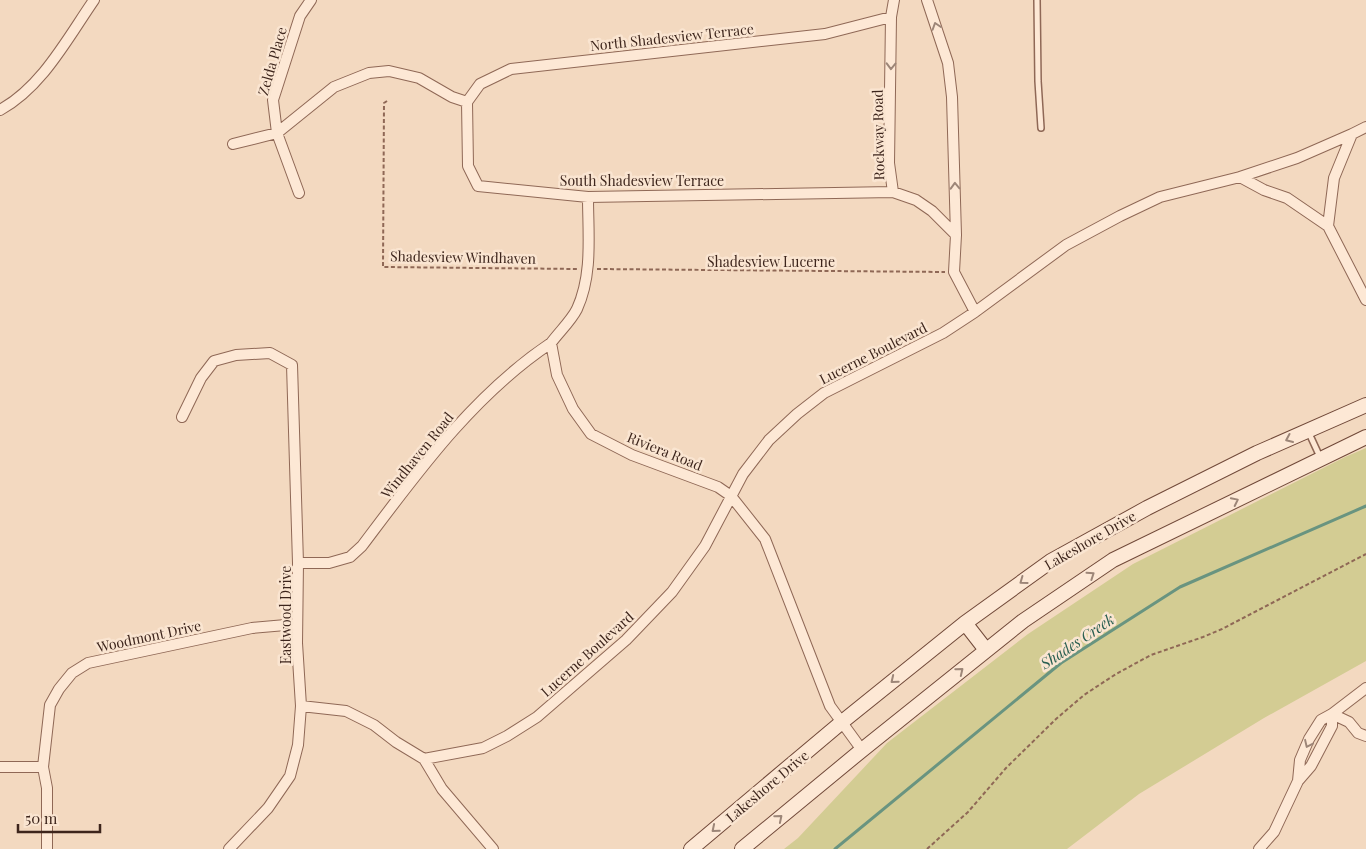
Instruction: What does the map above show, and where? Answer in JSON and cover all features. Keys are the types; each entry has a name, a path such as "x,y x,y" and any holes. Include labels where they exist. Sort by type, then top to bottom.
{"main road":[{"name":"Lakeshore Drive","path":"691,849 842,722 965,623 1052,561 1147,508 1257,453 1366,405"},
{"name":"Lakeshore Drive","path":"742,849 1023,621 1113,560 1366,437"},
{"path":"965,623 986,650"}],"street":[{"path":"0,110 15,102 41,75 94,0"},
{"name":"Zelda Place","path":"299,194 278,133 273,100 300,16 311,0"},
{"name":"Rockway Road","path":"894,0 891,18 889,163 893,192 916,200 932,211 956,235"},
{"path":"928,0 948,63 952,97 956,235 954,272 975,312"},
{"name":"North Shadesview Terrace","path":"467,102 480,84 511,69 825,34 891,18"},
{"path":"233,144 278,133 334,87 368,73 389,71 419,78 452,97 467,102"},
{"name":"South Shadesview Terrace","path":"467,102 468,166 478,186 588,197 893,192"},
{"name":"Lucerne Boulevard","path":"424,759 483,748 507,736 538,717 626,640 672,592 705,546 743,474 769,440 817,398 859,374 936,337 975,312 1066,245 1160,196 1240,176 1297,158 1366,127"},
{"path":"1328,226 1334,178 1352,134"},
{"path":"1240,176 1264,190 1287,198 1328,226 1366,300"},
{"path":"551,343 576,311 584,290 588,269 588,197"},
{"name":"Riviera Road","path":"551,343 557,376 572,409 592,434 632,455 718,487 731,496 765,539 830,706 842,722"},
{"name":"Windhaven Road","path":"298,563 329,563 350,557 362,546 427,459 468,414 526,360 551,343"},
{"name":"Eastwood Drive","path":"182,417 201,378 214,362 236,355 270,354 292,365 298,563 296,643 301,706 298,745 290,776 268,808 229,849"},
{"name":"Woodmont Drive","path":"48,849 47,788 43,767 50,705 72,673 88,663 252,628 297,624"},
{"path":"1259,849 1274,832 1298,781 1300,760 1309,739 1321,720 1366,688"},
{"path":"301,706 346,711 374,725 396,742 424,759 442,789 493,849"},
{"path":"1332,714 1349,722 1358,733 1366,736"},
{"path":"842,722 862,750"},
{"path":"0,767 43,767"}],"lane":[{"path":"1038,0 1038,81 1041,128"},
{"path":"1308,430 1320,459"}],"path":[{"name":"Shadesview Windhaven","path":"387,101 384,103 383,267 588,269"},
{"name":"Shadesview Lucerne","path":"588,269 954,272"},
{"path":"927,849 968,812 1006,768 1056,719 1084,695 1116,674 1151,655 1222,629 1366,554"}],"shaded area":[{"path":"1366,448 1366,661 1264,718 1139,794 1067,849 784,849 798,838 887,743 1028,634 1133,564"}],"waterway":[{"name":"Shades Creek","path":"835,849 1061,663 1180,587 1366,506"}]}
